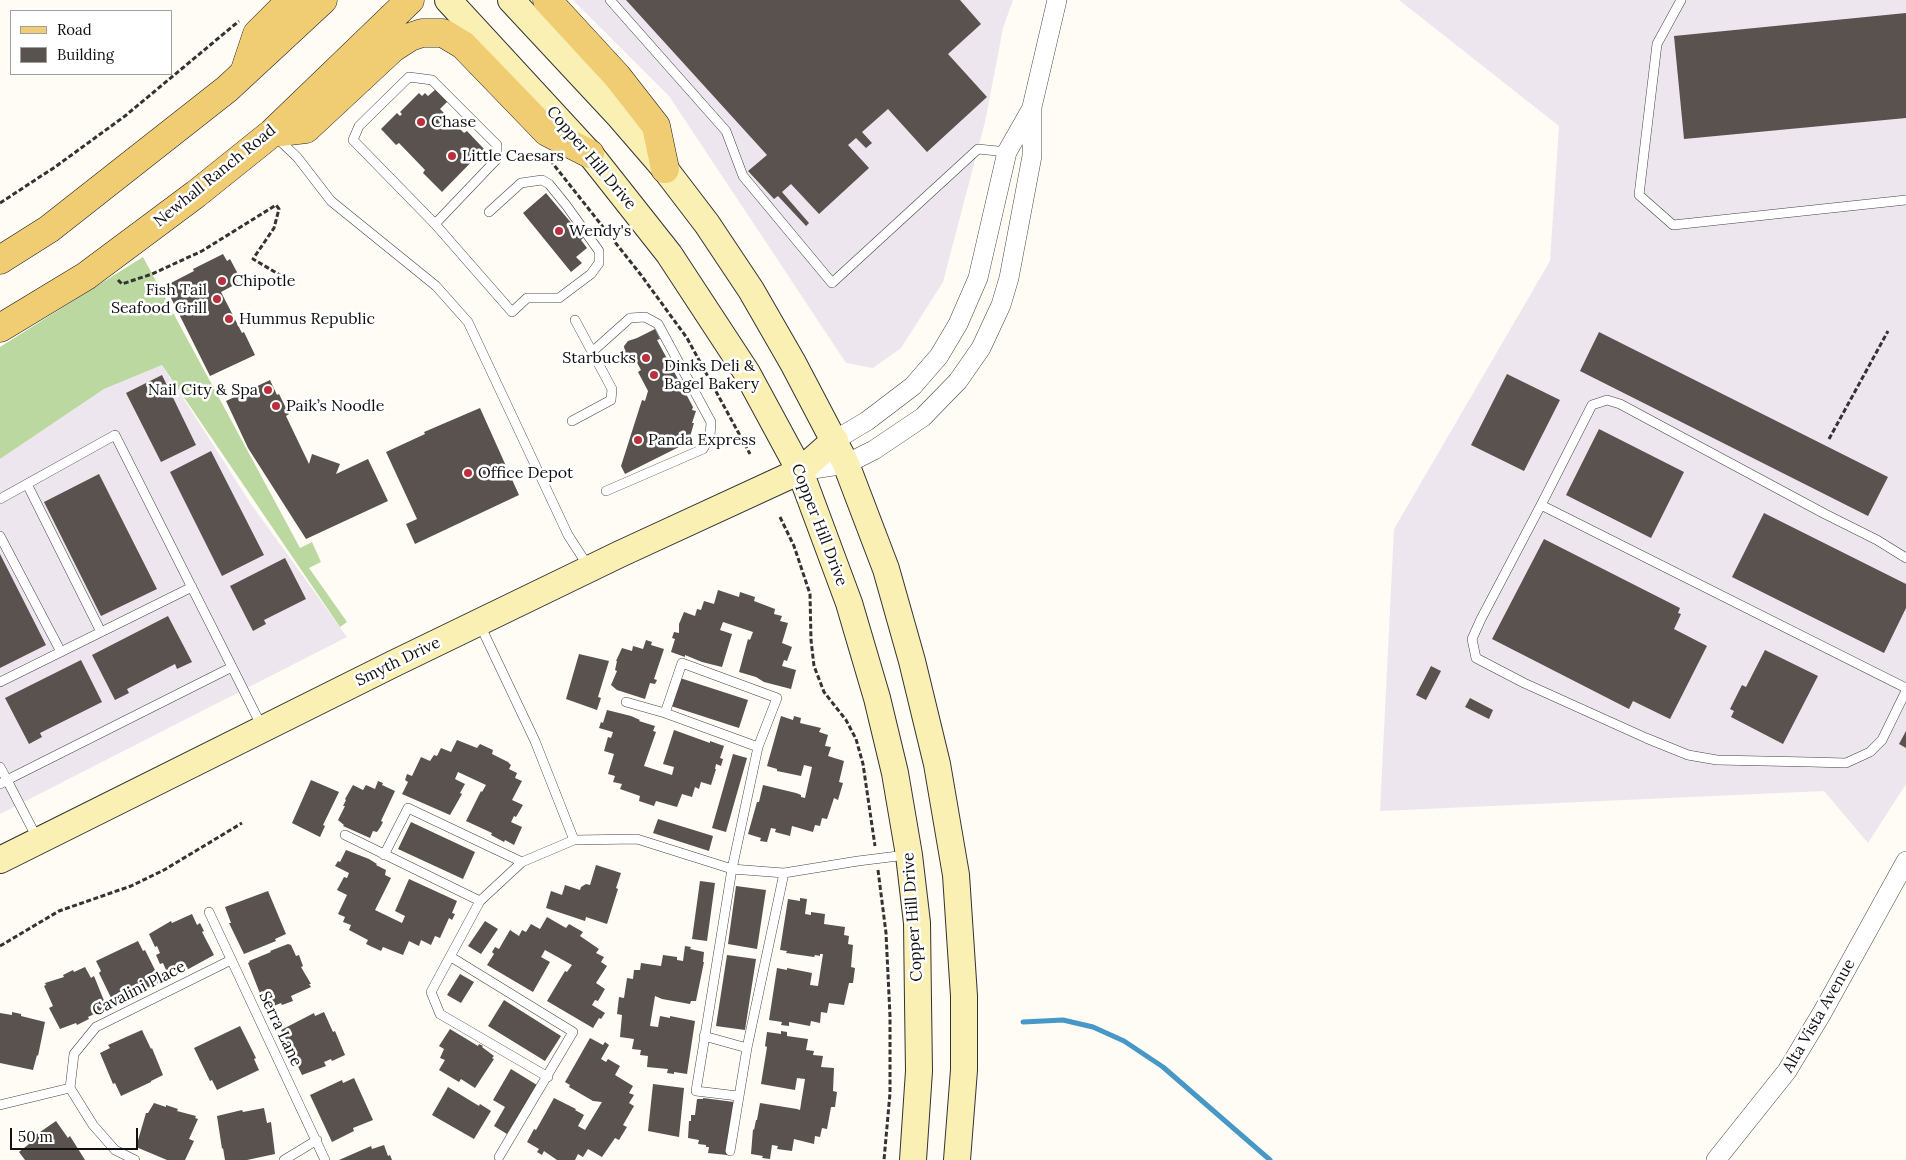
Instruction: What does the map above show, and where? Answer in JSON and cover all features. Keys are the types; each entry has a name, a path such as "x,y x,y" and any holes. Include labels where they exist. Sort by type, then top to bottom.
{"main road":[{"path":"244,74 258,34 291,0"},
{"path":"0,260 49,229 227,89 323,0"},
{"name":"Newhall Ranch Road","path":"0,328 86,276 196,194 272,133 410,0"},
{"name":"Copper Hill Drive","path":"448,0 590,154 669,254 704,305 747,374 800,471 849,603 877,698 895,773 909,855 916,923 919,1030 919,1071 913,1160"},
{"path":"511,0 665,168 707,224 751,290 835,440 846,464 886,569 912,660 937,764 956,875 964,996 964,1070 957,1160"},
{"path":"547,0 617,76 656,126 665,168"},
{"path":"272,133 306,129 393,48 410,37 422,33 443,33 463,45 548,132 590,154"},
{"name":"Smyth Drive","path":"0,860 262,728 590,568 800,471 835,440"}],"street":[{"path":"800,471 846,464 874,450 923,417 958,381 981,348 1001,305 1009,278 1032,156 1032,107 1057,0"},
{"path":"835,440 867,421 913,386 939,356 958,324 978,278 1006,152 1032,107"},
{"name":"Alta Vista Avenue","path":"1716,1160 1787,1071 1822,1013 1906,861"}],"lane":[{"path":"610,0 726,132 743,176 832,283 978,148 1006,152"},
{"path":"1681,0 1657,44 1638,195 1673,225 1906,200"},
{"path":"435,224 497,159 498,146 432,80 409,77 359,126 353,140 435,224 512,312 527,298 559,298 591,274 599,263 599,251 549,184 542,180 521,183 489,212"},
{"path":"272,133 297,157 331,201 436,286 468,322 568,535 590,568"},
{"path":"592,352 630,318 645,317 658,324 711,422 710,437 703,449 606,491"},
{"path":"572,421 611,400 612,389 575,320"},
{"path":"1541,505 1906,689 1882,740 1870,752 1846,762 1717,760 1688,755 1646,738 1476,658 1472,639 1481,619 1592,405 1607,400 1620,404 1877,540 1906,558"},
{"path":"0,499 115,435 262,728"},
{"path":"26,484 101,632"},
{"path":"0,536 61,652"},
{"path":"0,682 192,587"},
{"path":"479,622 535,741 574,840"},
{"path":"665,713 682,663 777,698 758,747 732,869 696,1090 738,1096"},
{"path":"3,782 232,667"},
{"path":"626,702 665,713 758,747"},
{"path":"0,767 3,782 38,840"},
{"path":"384,855 408,808 522,862"},
{"path":"345,835 480,901"},
{"path":"548,1077 440,1014 431,992 480,901 522,862 574,840 637,839 732,869 784,873 909,855"},
{"path":"730,1151 747,1048 784,873"},
{"name":"Serra Lane","path":"209,912 325,1160"},
{"path":"451,957 573,1032 499,1157"},
{"name":"Cavalini Place","path":"70,1088 74,1054 96,1027 231,960"},
{"path":"704,1036 747,1048"},
{"path":"0,1105 70,1088 93,1125 104,1138 115,1150 136,1160"},
{"path":"284,1160 316,1140"}],"path":[{"path":"0,203 55,167 125,116 242,17"},
{"path":"118,280 122,284 152,274 202,251 276,205 279,209 274,228 253,259 280,275"},
{"path":"1829,439 1888,331"},
{"path":"780,517 794,546 810,594 811,640 814,666 824,692 856,739 861,756 886,933 890,1016 890,1093 884,1160"},
{"path":"0,946 59,911 131,886 164,870 242,823"}],"shaded area":[{"path":"573,0 1013,0 1003,28 985,122 943,282 901,348 873,368 846,363 669,96"},
{"path":"1399,0 1906,0 1906,784 1868,843 1824,791 1380,811 1394,529 1550,261 1559,126"},
{"path":"162,365 251,504 347,637 0,814 0,459 104,389"}],"green space":[{"path":"143,257 300,548 312,542 321,562 309,568 347,622 340,627 162,365 104,389 0,459 0,347"}],"building":[{"path":"626,0 960,0 981,24 948,54 987,97 927,152 888,109 862,132 872,143 866,148 856,138 848,145 869,168 819,214 791,184 782,192 809,223 806,226 778,196 774,199 748,171 767,155"},
{"path":"1906,13 1906,118 1684,139 1674,36"},
{"path":"436,89 448,101 440,109 464,133 467,131 484,149 442,192 423,173 425,170 399,143 396,145 381,129 397,113 400,116 402,114 400,112 419,93 422,96 425,93 428,96"},
{"path":"546,193 573,225 570,227 577,235 579,233 583,238 581,240 587,248 576,257 582,263 571,272 523,213"},
{"path":"223,254 227,261 230,259 238,274 235,276 238,283 221,292 255,355 210,376 165,286"},
{"path":"655,329 660,339 657,340 693,407 692,410 696,411 692,423 694,423 687,447 683,445 625,474 621,466 642,400 645,401 648,391 638,372 641,370 635,359 630,359 625,354 624,346 628,341"},
{"path":"1599,332 1888,477 1868,516 1580,371"},
{"path":"1507,374 1560,400 1524,471 1471,445"},
{"path":"162,375 196,445 161,462 126,393"},
{"path":"270,380 289,414 286,416 309,464 312,454 340,464 336,474 368,459 388,501 306,539 248,448 226,401"},
{"path":"480,408 519,495 415,544 406,524 417,519 386,452 425,434 424,432"},
{"path":"1599,429 1684,472 1651,538 1566,495"},
{"path":"211,451 264,555 222,576 170,472"},
{"path":"99,474 157,589 101,616 44,502"},
{"path":"1764,513 1906,584 1906,608 1884,653 1732,577"},
{"path":"1544,539 1680,608 1678,613 1681,614 1674,629 1707,646 1670,719 1633,701 1629,709 1492,639"},
{"path":"0,554 46,645 0,668"},
{"path":"285,558 306,599 264,620 266,624 253,631 230,586"},
{"path":"718,590 739,597 740,592 755,597 754,601 775,609 774,614 782,616 780,621 788,623 782,643 792,647 787,661 784,660 782,666 796,670 791,689 764,682 756,677 739,672 748,639 750,640 753,632 723,622 720,630 732,634 722,667 671,652 675,639 672,638 674,632 679,633 679,624 684,612 695,616 697,609 701,610 704,601 714,604"},
{"path":"168,616 192,662 177,669 175,664 127,689 129,693 115,700 92,655"},
{"path":"646,640 652,642 651,645 664,649 654,679 657,680 655,684 650,683 645,699 617,690 611,685 617,671 615,670 616,661 622,648 632,651 633,646 643,649"},
{"path":"1765,650 1818,676 1783,744 1731,717 1734,711 1730,709 1742,685 1746,687"},
{"path":"579,654 609,661 598,697 601,698 597,710 566,699"},
{"path":"81,660 102,702 40,733 42,737 29,744 5,698"},
{"path":"1431,666 1441,671 1426,700 1416,695"},
{"path":"680,678 748,700 739,728 671,706"},
{"path":"1470,698 1493,710 1489,719 1465,707"},
{"path":"607,710 631,716 639,721 655,726 653,731 656,732 644,766 672,775 674,767 663,764 674,730 724,746 720,758 723,759 721,766 716,764 711,785 701,782 699,789 695,787 692,797 682,794 677,807 656,801 654,806 639,801 640,796 620,789 622,784 613,782 615,776 608,774 614,754 604,751 608,737 611,738 613,732 599,728 601,722 603,723"},
{"path":"781,716 793,720 794,716 801,718 800,723 821,728 819,732 828,735 825,746 831,747 828,756 844,761 839,782 843,783 838,800 834,798 827,819 822,818 820,826 815,825 813,832 792,826 790,836 775,832 776,829 771,828 767,842 760,841 761,838 748,834 763,785 796,793 805,798 812,767 804,765 801,776 777,771 777,769 767,766"},
{"path":"1906,731 1906,748 1899,744"},
{"path":"457,740 477,748 480,744 493,750 492,754 508,762 511,765 509,769 517,773 515,778 522,781 512,800 523,805 511,822 522,827 514,845 505,840 504,842 491,835 492,833 466,821 486,785 458,772 455,779 465,784 460,793 462,794 450,815 402,794 408,782 405,780 407,774 412,776 421,757 430,761 434,755 437,756 441,748 451,752"},
{"path":"733,754 747,758 726,832 712,828"},
{"path":"311,780 339,792 323,825 325,826 320,837 292,823"},
{"path":"378,781 395,791 381,821 383,822 381,826 377,832 373,831 370,838 343,826 338,820 345,806 343,806 345,799 353,785 363,790 366,785 375,789"},
{"path":"658,819 713,836 709,851 653,833"},
{"path":"411,822 475,852 463,879 398,849"},
{"path":"346,850 369,859 386,870 385,875 391,878 375,910 402,923 405,916 395,911 409,879 457,901 452,913 455,914 452,920 449,918 440,938 435,936 431,945 421,940 419,946 409,941 403,955 383,947 381,951 366,944 368,940 349,930 351,925 343,922 345,917 338,914 347,895 337,890 344,877 347,878 349,873 335,866 338,861 340,862"},
{"path":"596,865 621,873 607,924 586,917 585,921 546,908 551,891 562,895 565,885 580,890 586,884 590,885"},
{"path":"700,881 715,883 707,941 692,939"},
{"path":"736,886 766,890 757,949 728,944"},
{"path":"268,891 286,934 275,939 276,941 244,954 229,923 231,923 225,907"},
{"path":"800,898 807,899 805,914 811,915 811,912 825,914 824,924 845,927 844,935 849,936 848,944 853,945 851,967 855,968 853,983 849,983 844,1005 829,1003 827,1013 821,1012 820,1023 811,1021 810,1026 789,1022 789,1026 781,1025 782,1022 769,1020 777,968 812,973 810,985 818,986 823,954 820,954 820,956 815,955 814,957 786,953 787,951 780,950 788,899 800,901"},
{"path":"192,914 197,925 200,923 204,931 202,932 214,955 183,972 183,970 169,977 163,963 160,964 156,955 160,953 149,934 171,921 172,923"},
{"path":"547,917 566,928 569,924 583,932 580,936 599,949 596,953 604,957 601,962 607,966 596,983 605,989 598,1001 595,1000 592,1005 605,1013 601,1019 599,1018 593,1028 547,1001 565,971 567,972 572,965 545,950 541,957 550,962 533,992 487,965 494,954 492,952 495,947 499,949 510,930 519,936 522,930 526,932 531,924 540,929"},
{"path":"485,921 498,929 481,954 468,946"},
{"path":"138,941 143,951 145,950 161,982 114,1004 99,973 101,971 96,961"},
{"path":"288,944 291,945 296,956 299,955 303,966 301,967 311,987 291,996 293,1001 269,1008 263,995 261,996 248,963"},
{"path":"685,946 704,952 704,962 696,1001 691,1001 690,1004 655,996 650,1026 658,1027 660,1016 695,1021 687,1074 674,1072 674,1074 667,1073 668,1069 647,1067 648,1056 640,1055 641,1050 632,1049 634,1039 620,1037 622,1015 617,1014 619,997 624,998 627,978 633,979 634,970 640,970 641,963 661,966 663,955 677,957 677,960 683,961"},
{"path":"727,955 756,959 745,1030 716,1026"},
{"path":"85,967 91,978 94,976 107,1008 88,1017 89,1019 77,1025 76,1023 60,1029 49,1008 53,1006 44,986 46,985 45,983 64,977 63,975 73,970 74,972"},
{"path":"460,974 474,982 461,1003 447,995"},
{"path":"504,1000 561,1036 545,1061 488,1026"},
{"path":"12,1012 45,1022 33,1070 0,1063 0,1013 12,1015"},
{"path":"324,1012 333,1032 335,1031 345,1055 332,1061 331,1059 324,1062 326,1066 302,1075 281,1030 314,1013 315,1016"},
{"path":"240,1026 256,1058 254,1059 259,1070 217,1090 212,1080 210,1081 194,1048"},
{"path":"450,1029 478,1046 479,1044 483,1046 494,1056 492,1058 494,1059 475,1088 461,1079 459,1082 439,1070 445,1060 440,1058 444,1049 439,1046"},
{"path":"142,1030 163,1075 121,1096 115,1083 113,1084 100,1053 110,1048 108,1045"},
{"path":"781,1031 787,1032 787,1036 808,1039 806,1050 814,1051 813,1055 823,1056 821,1067 834,1068 833,1091 837,1092 835,1107 831,1107 827,1129 822,1128 820,1137 815,1136 814,1144 794,1139 792,1151 777,1149 778,1146 772,1145 770,1159 751,1154 753,1129 757,1120 760,1103 800,1110 805,1079 797,1078 795,1090 761,1084 767,1047 765,1046 767,1032 781,1034"},
{"path":"590,1038 603,1045 605,1042 609,1045 601,1059 606,1062 608,1059 620,1066 615,1075 633,1086 629,1093 634,1095 629,1103 634,1106 623,1125 627,1127 619,1140 615,1138 602,1157 588,1149 583,1157 578,1154 575,1160 557,1160 544,1151 542,1155 537,1152 539,1149 527,1142 554,1098 584,1115 578,1126 585,1130 602,1102 593,1101 569,1087 570,1085 565,1082"},
{"path":"511,1069 537,1085 507,1134 494,1126 505,1107 493,1100"},
{"path":"354,1078 373,1120 353,1128 354,1131 332,1142 310,1095 342,1080 343,1083"},
{"path":"653,1084 684,1088 679,1137 648,1131"},
{"path":"448,1087 491,1111 474,1139 432,1115"},
{"path":"697,1099 734,1102 727,1155 708,1153 709,1147 698,1144 699,1140 688,1138 689,1121 691,1121 691,1115 695,1115"},
{"path":"154,1103 178,1109 177,1111 196,1116 195,1118 198,1119 189,1139 194,1141 185,1160 167,1160 136,1147 146,1113 148,1113"},
{"path":"264,1108 267,1123 271,1122 275,1154 247,1160 225,1160 217,1116 242,1110 243,1112"},
{"path":"56,1121 68,1138 70,1136 85,1160 25,1160 19,1152 29,1144 27,1141"},
{"path":"384,1145 388,1156 390,1155 392,1160 339,1160 371,1146 372,1149"}],"waterway":[{"path":"1023,1022 1063,1020 1093,1027 1124,1041 1163,1067 1270,1160"}],"place":[{"name":"Chase","path":"421,122"},
{"name":"Little Caesars","path":"452,156"},
{"name":"Wendy's","path":"559,231"},
{"name":"Chipotle","path":"222,281"},
{"name":"Fish Tail Seafood Grill","path":"217,299"},
{"name":"Hummus Republic","path":"229,319"},
{"name":"Starbucks","path":"646,358"},
{"name":"Dinks Deli & Bagel Bakery","path":"654,375"},
{"name":"Nail City & Spa","path":"268,390"},
{"name":"Paik’s Noodle","path":"276,406"},
{"name":"Panda Express","path":"638,440"},
{"name":"Office Depot","path":"468,473"}]}
